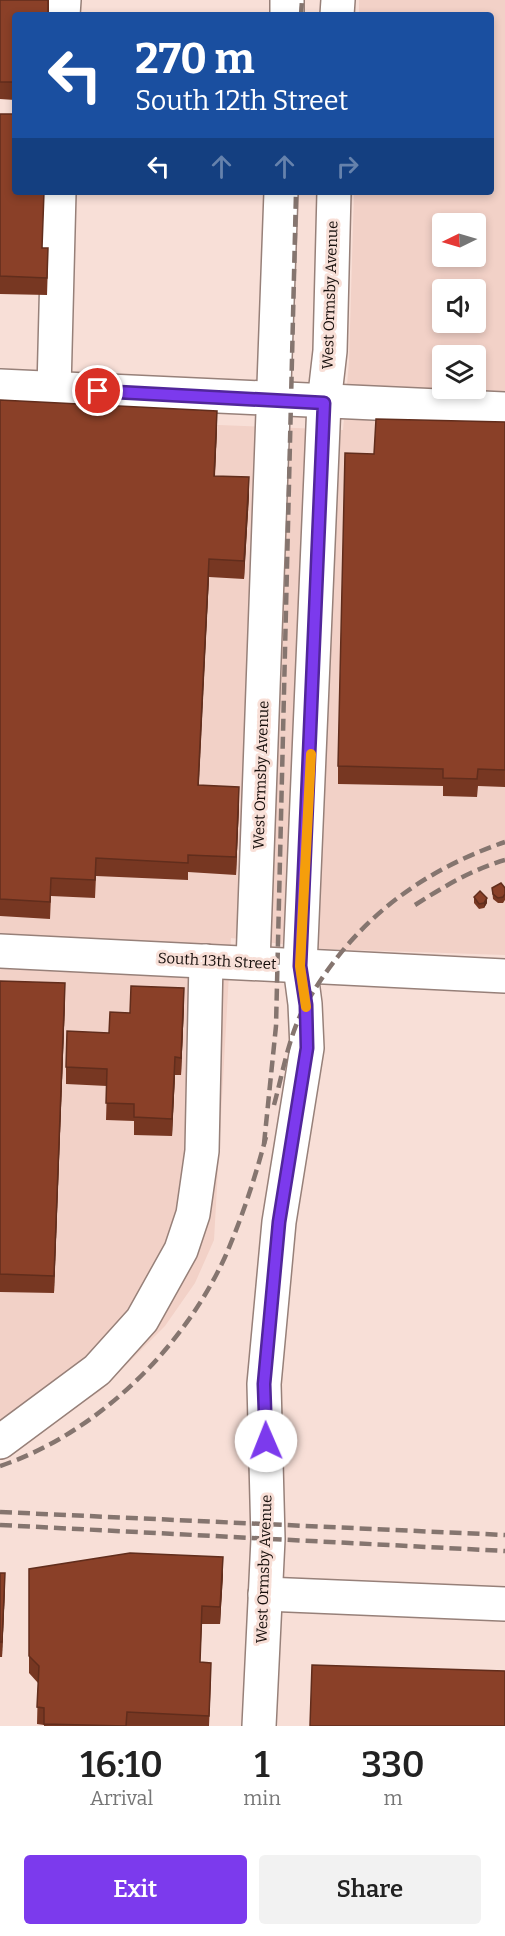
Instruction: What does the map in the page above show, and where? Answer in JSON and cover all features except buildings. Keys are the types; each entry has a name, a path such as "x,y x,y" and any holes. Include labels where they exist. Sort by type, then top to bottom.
{"street":[{"path":"54,388 59,195"},
{"name":"West Ormsby Avenue","path":"253,963 281,195"},
{"name":"West Ormsby Avenue","path":"259,1726 268,1523 264,1384 279,1222 307,1048 306,1005 300,966 305,900 324,403 330,351 334,195"},
{"path":"0,386 324,403 505,409"},
{"name":"South 13th Street","path":"0,951 505,976"},
{"path":"0,1442 97,1370 142,1320 181,1250 193,1214 202,1151 206,961"},
{"path":"266,1594 505,1604"}],"shaded area":[{"path":"359,0 505,0 505,955 326,949 231,938 214,1240 195,1283 165,1326 100,1391 31,1438 0,1448 0,416 343,430 349,362 354,195 494,195 494,12 359,12"}],"railway":[{"path":"301,12 302,0"},
{"path":"264,1144 276,1026 296,195"},
{"path":"274,1105 291,1040 300,1016 324,975 344,949 366,925 416,885 473,854 505,842"},
{"path":"415,905 470,873 505,860"},
{"path":"0,1466 36,1452 70,1433 133,1384 161,1355 186,1324 225,1257 248,1198 266,1137"},
{"path":"0,1512 505,1535"},
{"path":"0,1525 505,1551"}],"slow traffic":[{"path":"306,1007 300,966 305,911 311,754"}],"route":[{"path":"98,391 324,403 305,911 300,966 306,1005 307,1048 279,1222 264,1384 266,1441"}]}
